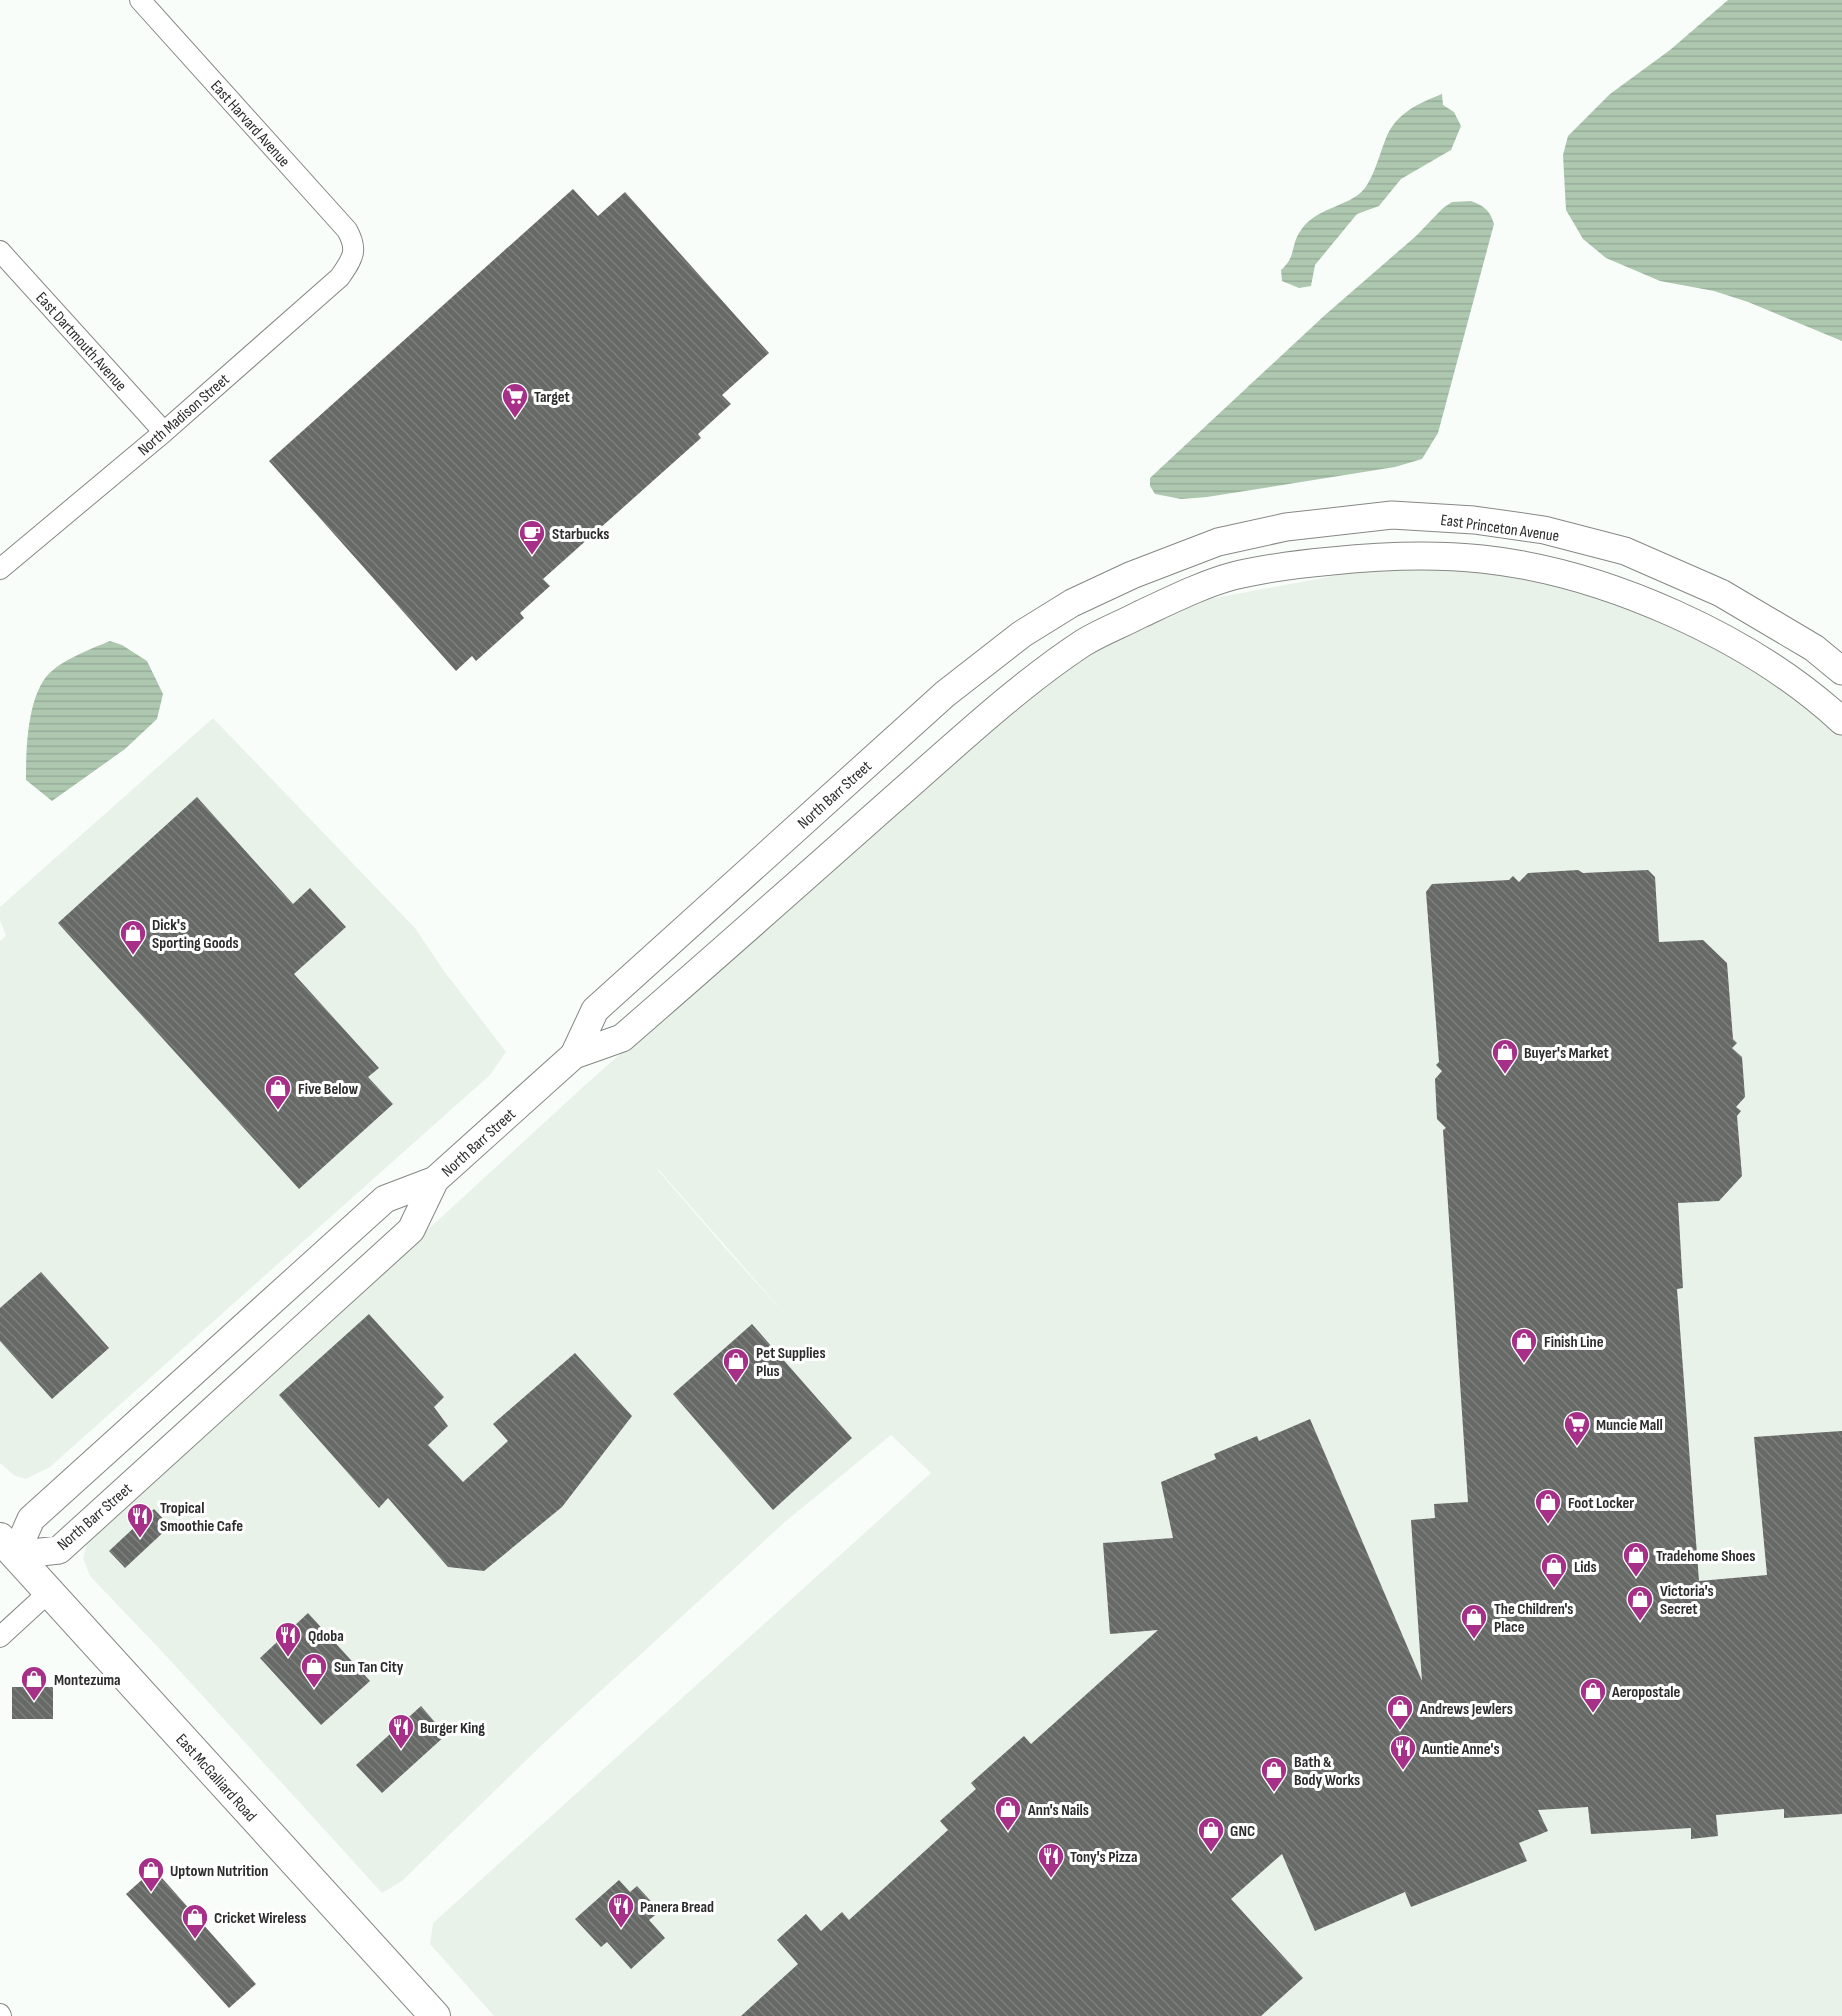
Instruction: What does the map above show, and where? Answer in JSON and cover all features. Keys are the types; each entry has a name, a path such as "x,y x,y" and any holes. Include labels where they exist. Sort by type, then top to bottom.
{"main road":[{"name":"East McGalliard Road","path":"8,1546 435,2016"}],"street":[{"name":"East Harvard Avenue","path":"140,0 347,230 352,238 354,250"},
{"name":"North Madison Street","path":"0,569 164,432 340,277 352,258 354,250"},
{"name":"East Dartmouth Avenue","path":"0,251 164,432"},
{"name":"East Princeton Avenue","path":"1132,575 1218,542 1286,527 1392,515 1474,520 1544,530 1625,551 1721,592 1814,648 1842,670"},
{"name":"East Princeton Avenue","path":"1160,605 1231,577 1292,565 1370,557 1480,559 1509,563 1575,577 1692,622 1794,681 1842,721"},
{"name":"North Barr Street","path":"574,1055 595,1010 945,694 1022,634 1072,603 1132,575"},
{"name":"North Barr Street","path":"8,1546 31,1519 385,1199 435,1180 574,1055 622,1038 972,730 1053,665 1093,638 1160,605"},
{"name":"North Barr Street","path":"8,1546 59,1550 411,1230 435,1180"},
{"path":"0,1637 49,1592"}],"shaded area":[{"path":"1728,0 1842,0 1842,341 1748,302 1714,291 1660,281 1606,258 1583,239 1566,210 1563,155 1568,136 1610,94 1670,50"},
{"path":"1442,94 1443,105 1454,112 1461,126 1451,150 1401,179 1379,206 1357,214 1315,265 1311,286 1299,288 1282,281 1281,270 1289,260 1301,230 1317,216 1354,198 1361,192 1370,179 1390,129 1409,110"},
{"path":"1471,201 1486,209 1494,224 1438,433 1422,459 1395,467 1207,497 1181,499 1155,494 1150,486 1150,478 1325,315 1416,236 1443,208 1452,202"},
{"name":"Muncie Mall","path":"1376,568 1466,568 1602,594 1712,641 1786,686 1842,735 1842,2016 494,2016 430,1944 433,1923 931,1473 891,1435 786,1521 545,1742 402,1881 382,1893 169,1659 90,1576 83,1558 87,1543 584,1086 1039,684 1093,648 1144,624 1209,599","holes":["658,1169 784,1313 726,1249"]},
{"path":"110,641 122,645 147,661 163,694 157,719 125,749 52,801 26,780 29,727 35,699 46,677 59,665"},
{"path":"213,718 415,928 444,971 506,1052 490,1075 50,1467 26,1479 15,1476 0,1463 0,941 6,936 0,920 0,907"}],"building":[{"name":"Target","path":"573,189 598,216 625,192 769,353 722,395 731,404 698,434 701,438 543,579 550,586 520,613 524,618 476,661 472,656 456,671 269,461"},
{"path":"197,797 293,904 310,888 346,927 294,974 379,1068 368,1077 393,1104 299,1189 58,923"},
{"name":"Muncie Mall","path":"1578,870 1583,873 1648,870 1655,877 1659,942 1703,940 1727,963 1733,1039 1737,1043 1732,1048 1742,1057 1745,1097 1736,1107 1741,1111 1737,1116 1742,1176 1719,1201 1678,1203 1683,1288 1677,1289 1699,1581 1767,1575 1754,1437 1842,1431 1842,1814 1784,1818 1784,1809 1716,1815 1718,1836 1691,1839 1691,1828 1591,1834 1588,1807 1538,1810 1548,1831 1519,1843 1527,1861 1411,1907 1405,1892 1315,1931 1282,1854 1231,1899 1303,1978 1261,2016 741,2016 798,1964 777,1940 806,1914 821,1931 842,1912 849,1920 948,1830 940,1821 976,1789 971,1783 1024,1736 1031,1744 1158,1630 1110,1634 1103,1543 1173,1538 1161,1482 1216,1459 1214,1454 1257,1436 1259,1441 1310,1419 1422,1681 1411,1520 1435,1518 1434,1504 1468,1502 1443,1130 1446,1128 1437,1119 1435,1079 1442,1071 1436,1065 1439,1062 1426,892 1432,884 1509,880 1513,876 1519,882 1528,873"},
{"path":"41,1272 109,1348 52,1399 0,1341 0,1308"},
{"path":"369,1314 444,1397 434,1407 448,1426 428,1445 463,1482 508,1441 493,1424 575,1353 632,1416 562,1507 484,1571 448,1567 388,1498 379,1508 279,1395"},
{"path":"752,1324 852,1438 773,1510 673,1394"},
{"name":"Tropical Smoothie Cafe","path":"154,1509 170,1526 125,1568 109,1551"},
{"path":"308,1613 370,1681 321,1725 260,1658"},
{"path":"12,1687 53,1687 53,1719 12,1719"},
{"name":"Burger King","path":"421,1706 446,1735 382,1793 356,1765"},
{"path":"154,1869 256,1984 229,2008 126,1894"},
{"name":"Panera Bread","path":"619,1880 630,1892 637,1886 660,1911 649,1920 665,1938 631,1969 607,1942 601,1947 575,1919"}],"place":[{"name":"Target","path":"515,419"},
{"name":"Starbucks","path":"532,556"},
{"name":"Dick's Sporting Goods","path":"133,956"},
{"name":"Buyer's Market","path":"1505,1075"},
{"name":"Five Below","path":"278,1111"},
{"name":"Finish Line","path":"1524,1364"},
{"name":"Pet Supplies Plus","path":"736,1384"},
{"name":"Muncie Mall","path":"1577,1447"},
{"name":"Foot Locker","path":"1548,1525"},
{"name":"Tropical Smoothie Cafe","path":"140,1539"},
{"name":"Tradehome Shoes","path":"1636,1578"},
{"name":"Lids","path":"1554,1589"},
{"name":"Victoria's Secret","path":"1640,1622"},
{"name":"The Children's Place","path":"1474,1640"},
{"name":"Qdoba","path":"288,1658"},
{"name":"Sun Tan City","path":"314,1689"},
{"name":"Montezuma","path":"34,1702"},
{"name":"Aeropostale","path":"1593,1714"},
{"name":"Andrews Jewlers","path":"1400,1731"},
{"name":"Burger King","path":"401,1750"},
{"name":"Auntie Anne's","path":"1403,1771"},
{"name":"Bath & Body Works","path":"1274,1793"},
{"name":"Ann's Nails","path":"1008,1832"},
{"name":"GNC","path":"1211,1853"},
{"name":"Tony's Pizza","path":"1051,1879"},
{"name":"Uptown Nutrition","path":"151,1893"},
{"name":"Panera Bread","path":"621,1929"},
{"name":"Cricket Wireless","path":"195,1940"}]}
